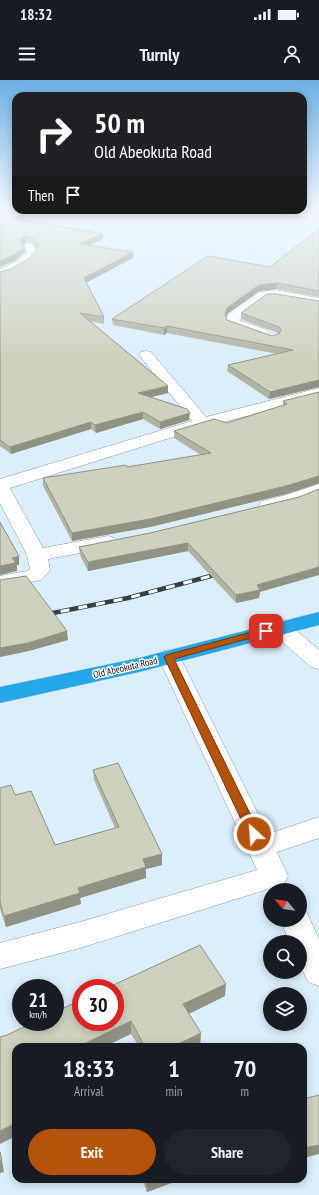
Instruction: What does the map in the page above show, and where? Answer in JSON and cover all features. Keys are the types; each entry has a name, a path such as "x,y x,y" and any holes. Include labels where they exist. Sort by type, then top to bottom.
{"highway":[{"name":"Old Abeokuta Road","path":"0,694 139,665 319,618"}],"street":[{"path":"0,274 25,260"},
{"path":"272,336 232,322 233,317 263,295 276,294 319,302"},
{"path":"146,355 202,423"},
{"path":"0,582 34,576 40,570 37,555 0,485 202,423 319,392"},
{"path":"254,508 292,499 319,489"},
{"path":"37,555 127,538"},
{"path":"280,628 319,662"},
{"path":"169,657 277,883"},
{"path":"260,847 319,827"},
{"path":"0,956 263,887"},
{"path":"298,927 319,972"}],"building":[{"path":"27,260 118,260 84,278 104,317 80,313 168,386 138,393 187,409 190,413 160,422 143,412 95,425 91,422 10,447 0,440 0,272 11,269"},
{"path":"202,260 231,260 270,267 279,260 319,260 319,291 277,283 259,285 227,308 225,315 227,320 272,336 279,334 281,330 279,327 241,313 267,294 276,294 319,301 319,380 270,392 228,365 293,350 167,326 164,328 112,319"},
{"path":"319,392 319,476 286,486 150,519 72,533 43,478 126,465 127,467 211,453 174,431 214,419 227,423 287,404 283,401"},
{"path":"319,489 319,567 257,585 260,590 236,595 188,543 88,562 79,547 150,533 299,497"},
{"path":"0,522 19,556 12,558 16,563 0,566"},
{"path":"26,576 67,631 28,643 0,648 0,580"},
{"path":"118,763 162,854 143,859 146,867 78,888 80,893 4,916 0,902 0,788 11,785 15,795 31,791 55,845 119,827 93,770"},
{"path":"200,945 226,984 183,1004 201,1033 180,1043 143,1043 131,1021 124,1024 124,980"},
{"path":"72,1004 72,1031 111,1031 86,1043 12,1043 12,1125 0,1131 0,1037 15,1031 64,1031 64,1008"},
{"path":"319,1095 319,1145 307,1147 307,1098"}],"railway":[{"path":"43,615 128,598 222,573"}],"route":[{"path":"254,834 169,657 266,631"}]}
